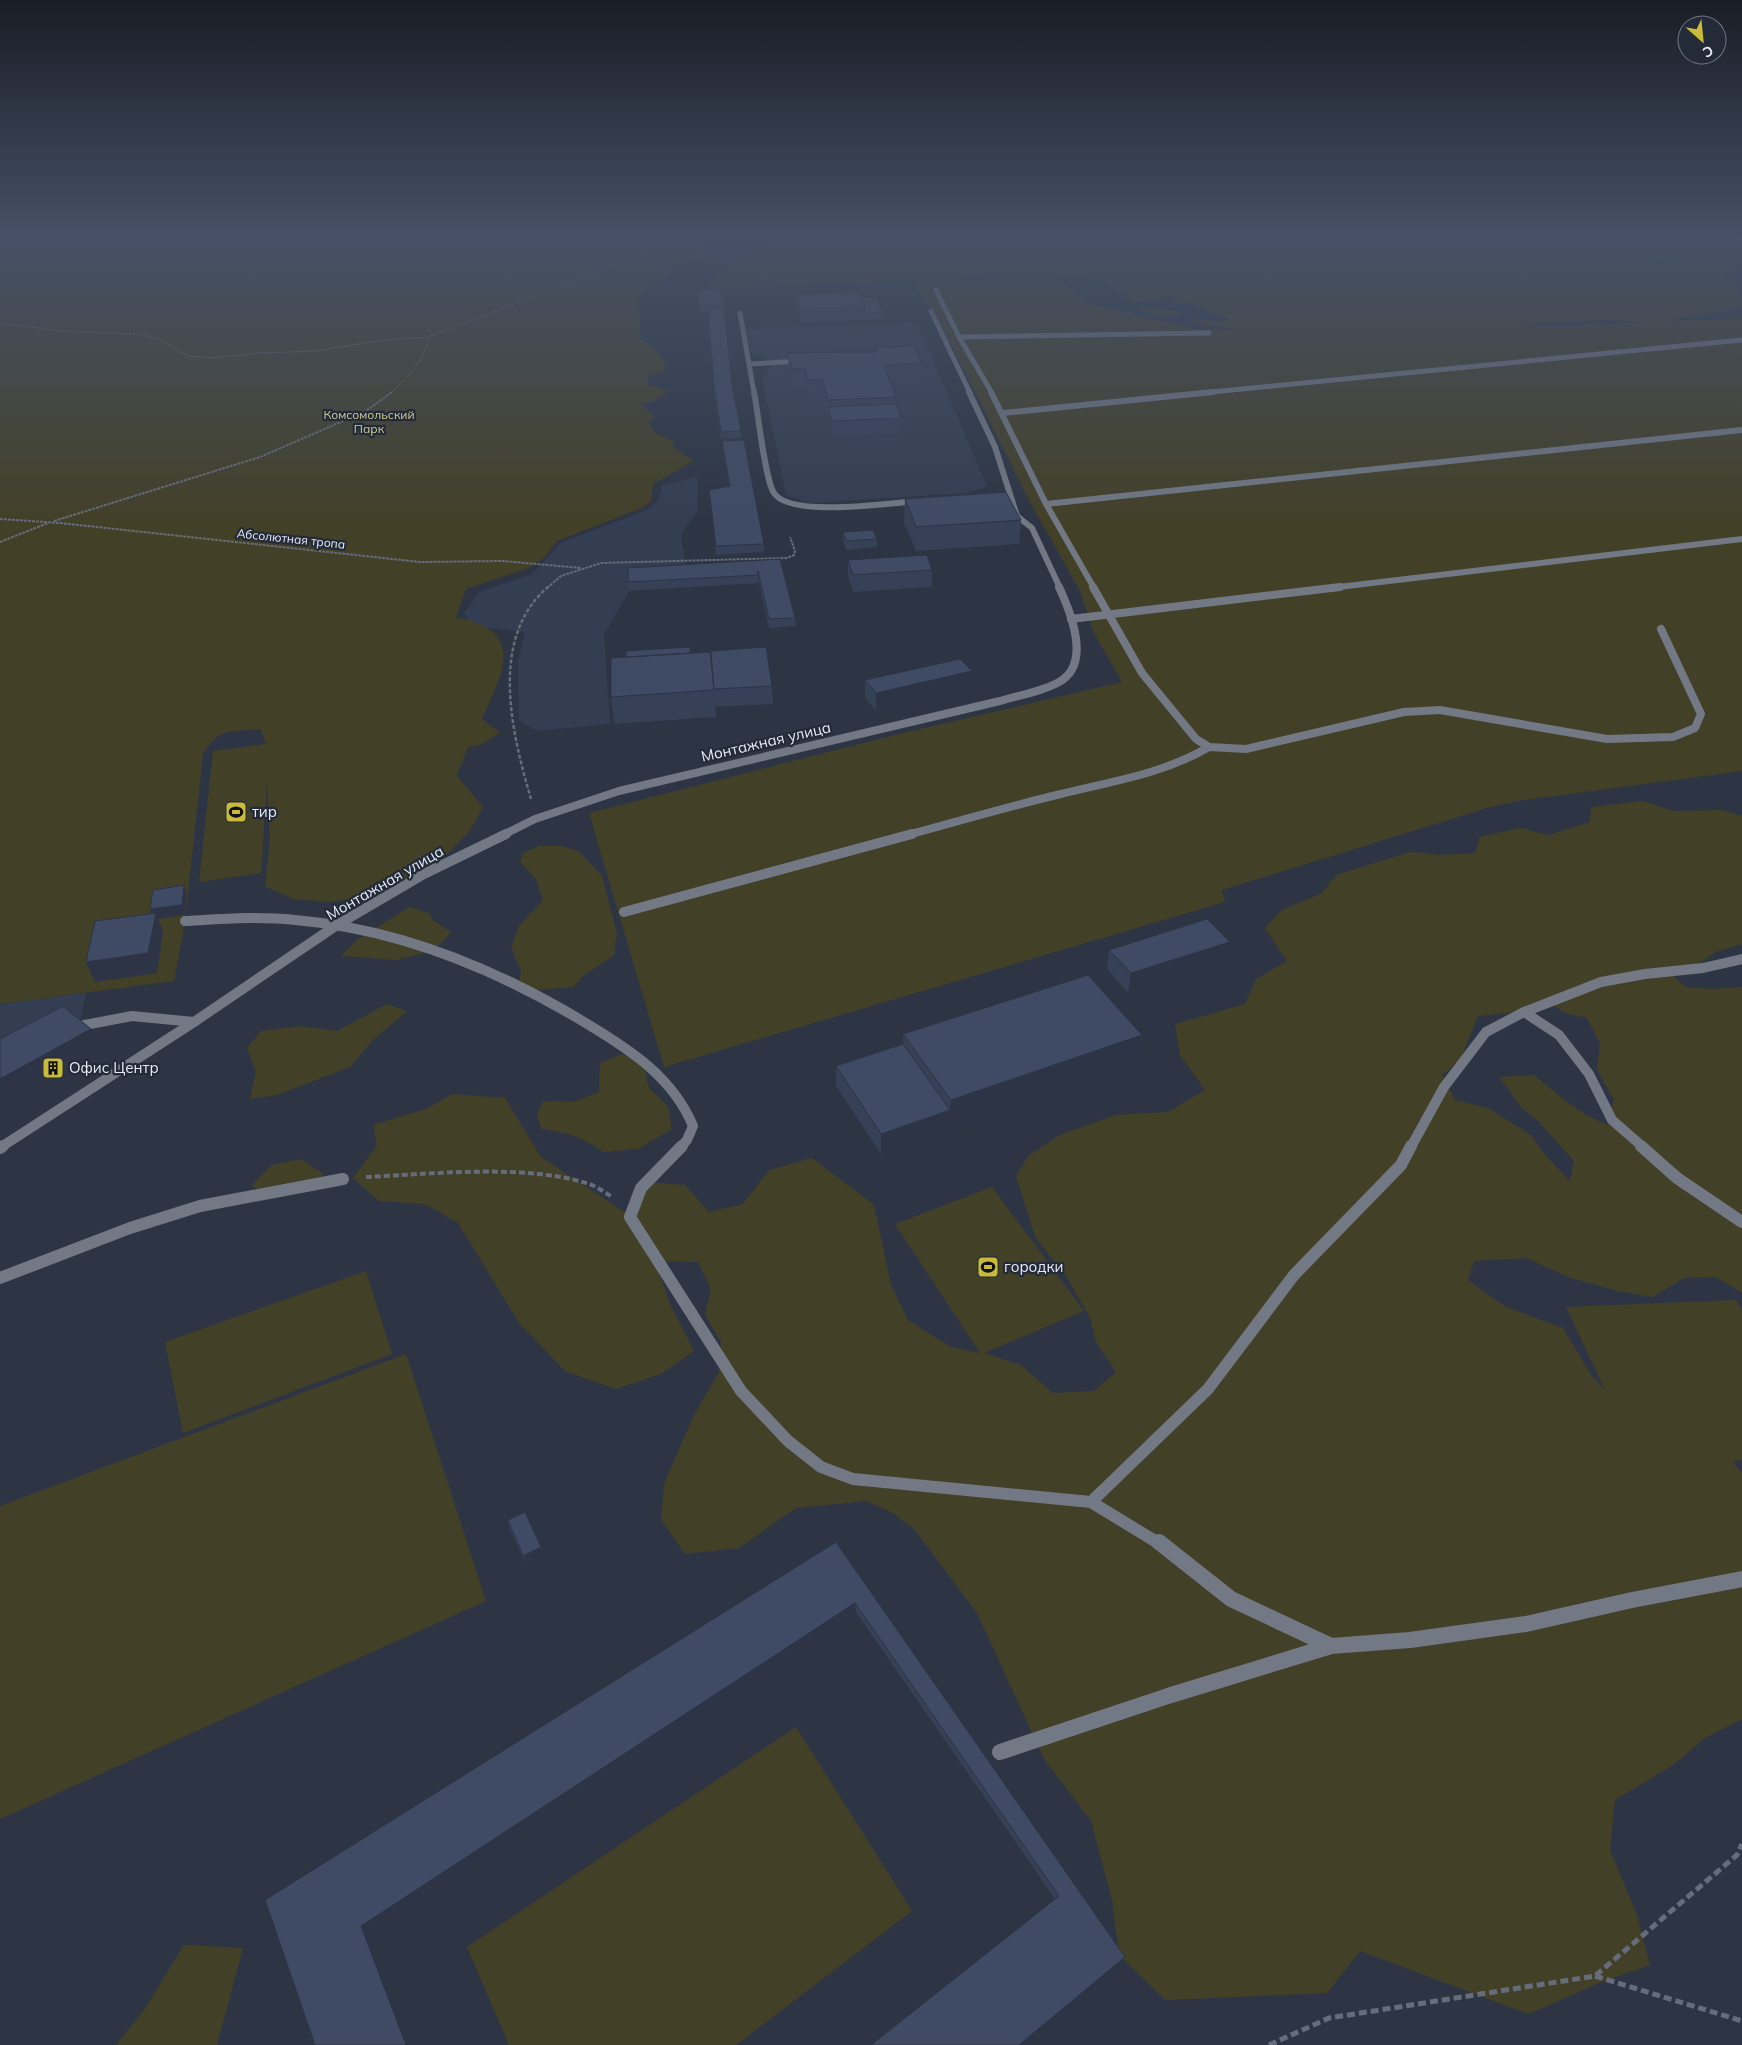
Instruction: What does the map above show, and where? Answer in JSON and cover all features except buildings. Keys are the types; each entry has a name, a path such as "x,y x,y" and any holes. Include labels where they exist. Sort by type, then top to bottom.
{"street":[{"path":"744,334 772,488 778,499 795,508 925,501"},
{"path":"942,334 995,447 1017,516"},
{"path":"1119,334 959,337 1003,413 1046,504 1142,673 1169,708 1196,738 1209,747 1246,749 1404,712 1440,710 1607,738 1645,740 1673,737 1694,728 1701,714 1661,629"},
{"path":"1003,413 1742,340"},
{"path":"750,364 806,361"},
{"path":"1046,504 1742,430"},
{"name":"Монтажная улица","path":"0,1148 194,1022 337,925 424,874 535,819 619,791 1041,690 1060,682 1074,668 1078,655 1071,619 1062,593 1032,528 1017,516 1006,511"},
{"path":"1071,619 1742,539"},
{"path":"624,912 1065,792 1162,770 1192,758 1209,747"},
{"path":"184,921 247,916 337,925 416,944 474,963 568,1010 632,1052 661,1078 688,1113 692,1126 687,1140 642,1188 630,1217 741,1391 788,1441 821,1467 853,1479 1091,1502 1153,1538 1231,1599 1332,1646"},
{"path":"1091,1502 1208,1389 1294,1275 1401,1165 1444,1087 1486,1032 1524,1012 1600,982 1645,974 1703,968 1742,959"},
{"path":"1524,1012 1559,1035 1589,1074 1612,1120 1677,1178 1742,1222"},
{"path":"65,1028 132,1016 194,1022"},
{"path":"0,1278 130,1228 200,1206 343,1179"},
{"path":"1000,1752 1171,1694 1332,1646 1410,1640 1526,1624 1632,1600 1742,1579"}],"path":[{"path":"142,334 159,339 188,356 213,358 259,353 315,351 385,340 428,337 435,334"},
{"path":"0,542 50,522 260,457 353,418 384,400 407,377 428,347 428,337"},
{"name":"Абсолютная тропа","path":"0,519 50,522 420,562 503,560 581,568"},
{"path":"535,819 526,777 516,748 511,711 510,656 527,611 542,592 561,576 601,563 786,558 794,555 795,550 790,538"},
{"path":"343,1179 448,1173 558,1177 600,1187 630,1217"},
{"path":"1595,1976 1737,1855 1742,1844"},
{"path":"1269,2045 1329,2018 1595,1976 1742,2021"}],"shaded area":[{"path":"745,334 922,334 987,486 968,493 809,503 786,495 762,377 770,365 768,360 750,353"},
{"path":"697,477 698,510 681,535 687,573 629,576 629,591 604,635 610,724 537,731 519,720 518,663 525,632 472,626 464,613 479,592 532,574 562,542 647,510 659,500 662,485"},
{"path":"86,993 77,1035 105,1059 0,1117 0,1004"}],"green space":[{"name":"Комсомольский Парк","path":"0,334 640,334 640,339 650,344 665,362 663,372 648,376 648,384 668,391 655,401 641,404 655,418 648,421 655,433 674,442 673,447 694,461 653,484 651,501 642,508 557,541 544,558 529,568 466,589 456,617 479,624 493,632 501,643 504,656 497,686 482,719 500,733 480,745 468,747 457,776 483,807 470,831 428,873 394,892 329,902 293,899 265,886 270,838 267,783 261,873 199,882 213,751 266,744 261,729 227,732 215,739 203,754 185,921 174,981 0,1004"},
{"path":"946,334 1742,334 1742,771 1517,801 1487,808 1222,890 1225,902 664,1067 589,813 899,734 1122,682 1094,633 1080,591 1030,502"},
{"path":"1642,801 1674,811 1721,810 1742,816 1742,944 1715,952 1695,967 1670,973 1686,987 1711,989 1742,987 1742,1293 1716,1277 1684,1278 1653,1297 1617,1291 1571,1278 1526,1258 1474,1261 1468,1280 1506,1307 1563,1328 1591,1375 1605,1390 1566,1307 1736,1300 1742,1310 1742,1460 1732,1461 1742,1473 1742,1719 1705,1738 1673,1765 1615,1800 1610,1850 1637,1915 1650,1965 1599,1983 1529,2014 1360,1951 1327,1993 1165,2000 1119,1955 1112,1900 1091,1821 1044,1759 977,1613 915,1530 893,1513 866,1501 796,1508 739,1548 685,1554 661,1520 664,1484 693,1417 719,1372 721,1342 705,1315 711,1289 698,1262 655,1261 670,1304 694,1351 661,1374 616,1389 565,1371 520,1324 458,1223 425,1204 379,1201 353,1178 377,1145 373,1125 426,1109 452,1094 505,1098 541,1157 626,1213 646,1182 685,1185 709,1212 743,1204 769,1170 812,1158 874,1205 891,1285 908,1320 951,1347 980,1353 895,1224 992,1187 1084,1311 984,1353 1021,1365 1053,1393 1094,1391 1116,1372 1096,1342 1090,1318 1066,1276 1035,1237 1016,1176 1028,1156 1060,1135 1115,1115 1168,1112 1205,1090 1180,1055 1175,1024 1245,1004 1256,979 1287,961 1265,928 1282,910 1322,893 1336,875 1410,852 1442,855 1475,853 1480,837 1520,828 1548,835 1590,822 1591,807","holes":["1545,1000 1565,1013 1587,1018 1600,1043 1597,1070 1614,1100 1608,1125 1578,1109 1534,1075 1499,1077 1522,1108 1539,1122 1574,1161 1570,1181 1545,1155 1531,1135 1488,1108 1455,1100 1442,1075 1460,1061 1478,1016 1509,1013"]},
{"path":"539,846 561,846 579,851 602,876 617,933 614,955 582,977 573,987 537,990 518,989 521,971 511,947 519,926 543,900 536,879 520,862 523,853"},
{"path":"409,907 429,913 433,920 451,932 434,951 396,960 341,956 357,940"},
{"path":"387,1004 407,1011 372,1041 350,1067 277,1095 250,1099 256,1072 247,1048 261,1031 300,1026 337,1031"},
{"path":"622,1054 643,1062 649,1088 668,1106 672,1129 638,1149 603,1152 588,1142 574,1136 541,1129 537,1115 543,1101 574,1102 599,1092 600,1063"},
{"path":"301,1159 324,1174 296,1194 268,1198 252,1185 272,1165"},
{"path":"366,1271 392,1354 183,1433 165,1342"},
{"path":"406,1354 486,1601 0,1819 0,1506"},
{"path":"796,1727 912,1911 736,2045 509,2045 467,1947"},
{"path":"184,1945 243,1948 217,2045 116,2045 144,2010"}],"place":[{"name":"тир","path":"236,812"},
{"name":"Офис Центр","path":"53,1068"},
{"name":"городки","path":"988,1267"}]}
